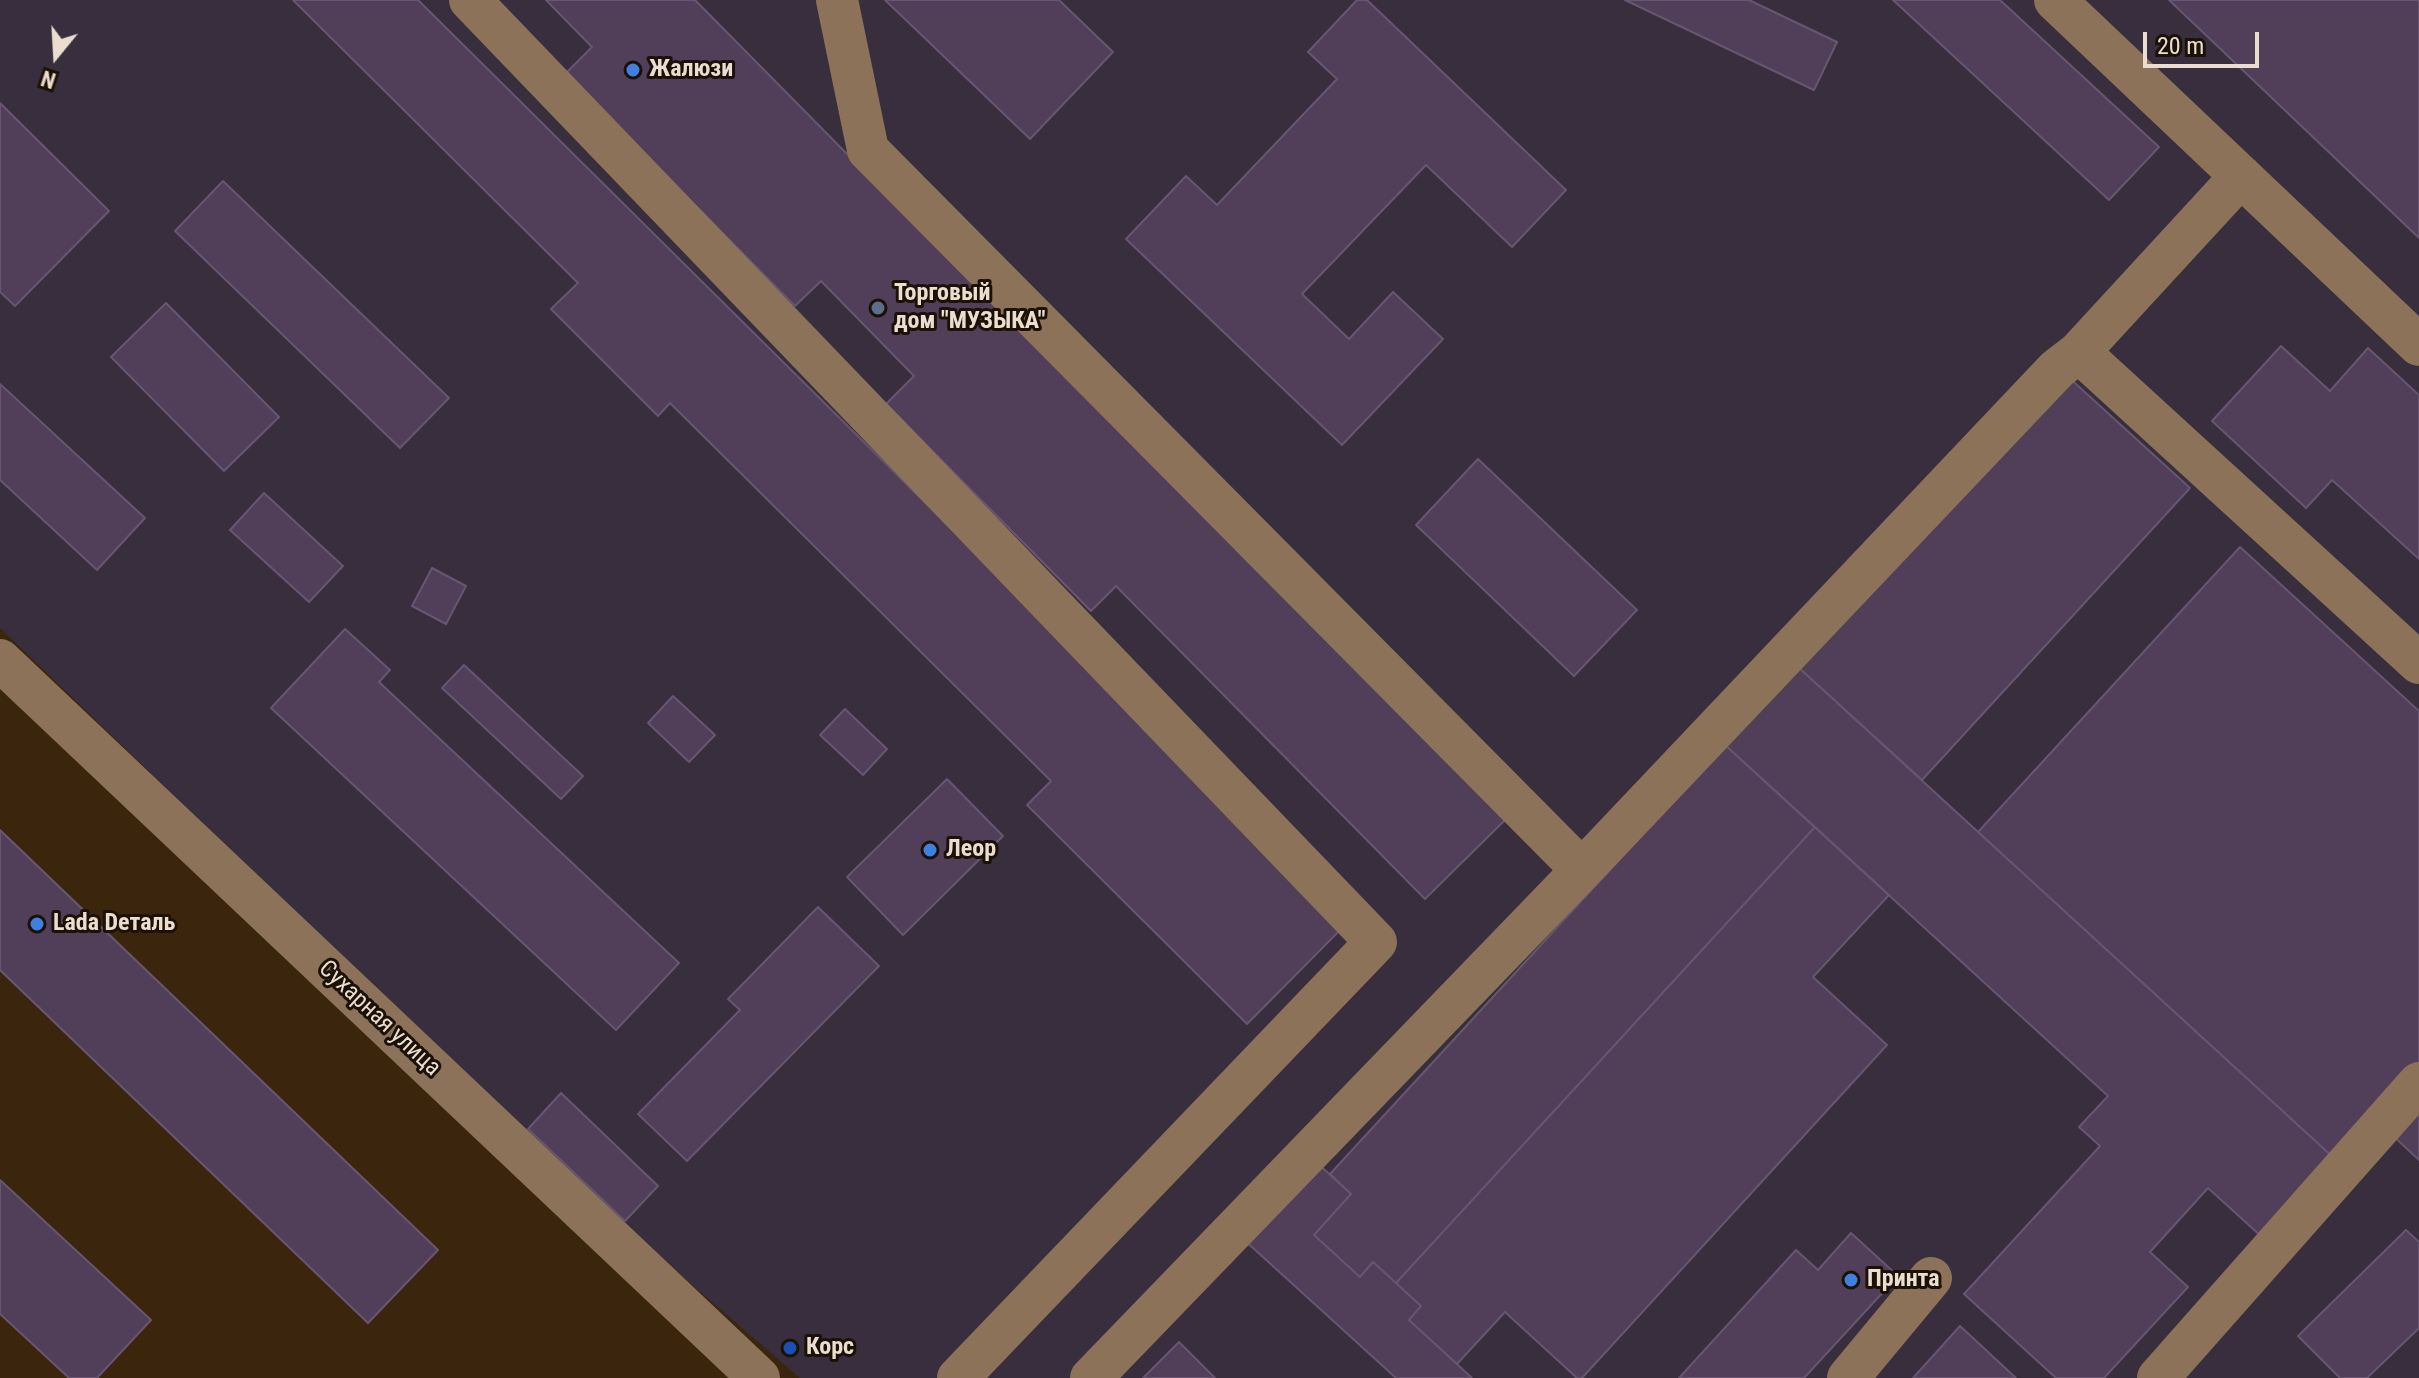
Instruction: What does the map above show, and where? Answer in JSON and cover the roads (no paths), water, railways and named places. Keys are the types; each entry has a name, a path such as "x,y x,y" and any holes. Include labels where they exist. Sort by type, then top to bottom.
{"street":[{"path":"470,0 1376,942 958,1378"},
{"path":"837,0 868,150 1582,870"},
{"path":"2055,0 2419,345"},
{"path":"1091,1378 1582,870 2057,369 2079,352 2241,176"},
{"path":"2079,352 2419,663"},
{"name":"Сухарная улица","path":"0,660 759,1378"},
{"path":"2158,1378 2419,1083"},
{"path":"1848,1378 1931,1278"}],"place":[{"name":"Жалюзи","path":"633,70"},
{"name":"Торговый дом \"МУЗЫКА\"","path":"878,308"},
{"name":"Леор","path":"930,850"},
{"name":"Lada Dеталь","path":"37,924"},
{"name":"Принта","path":"1851,1280"},
{"name":"Корс","path":"790,1348"}]}
